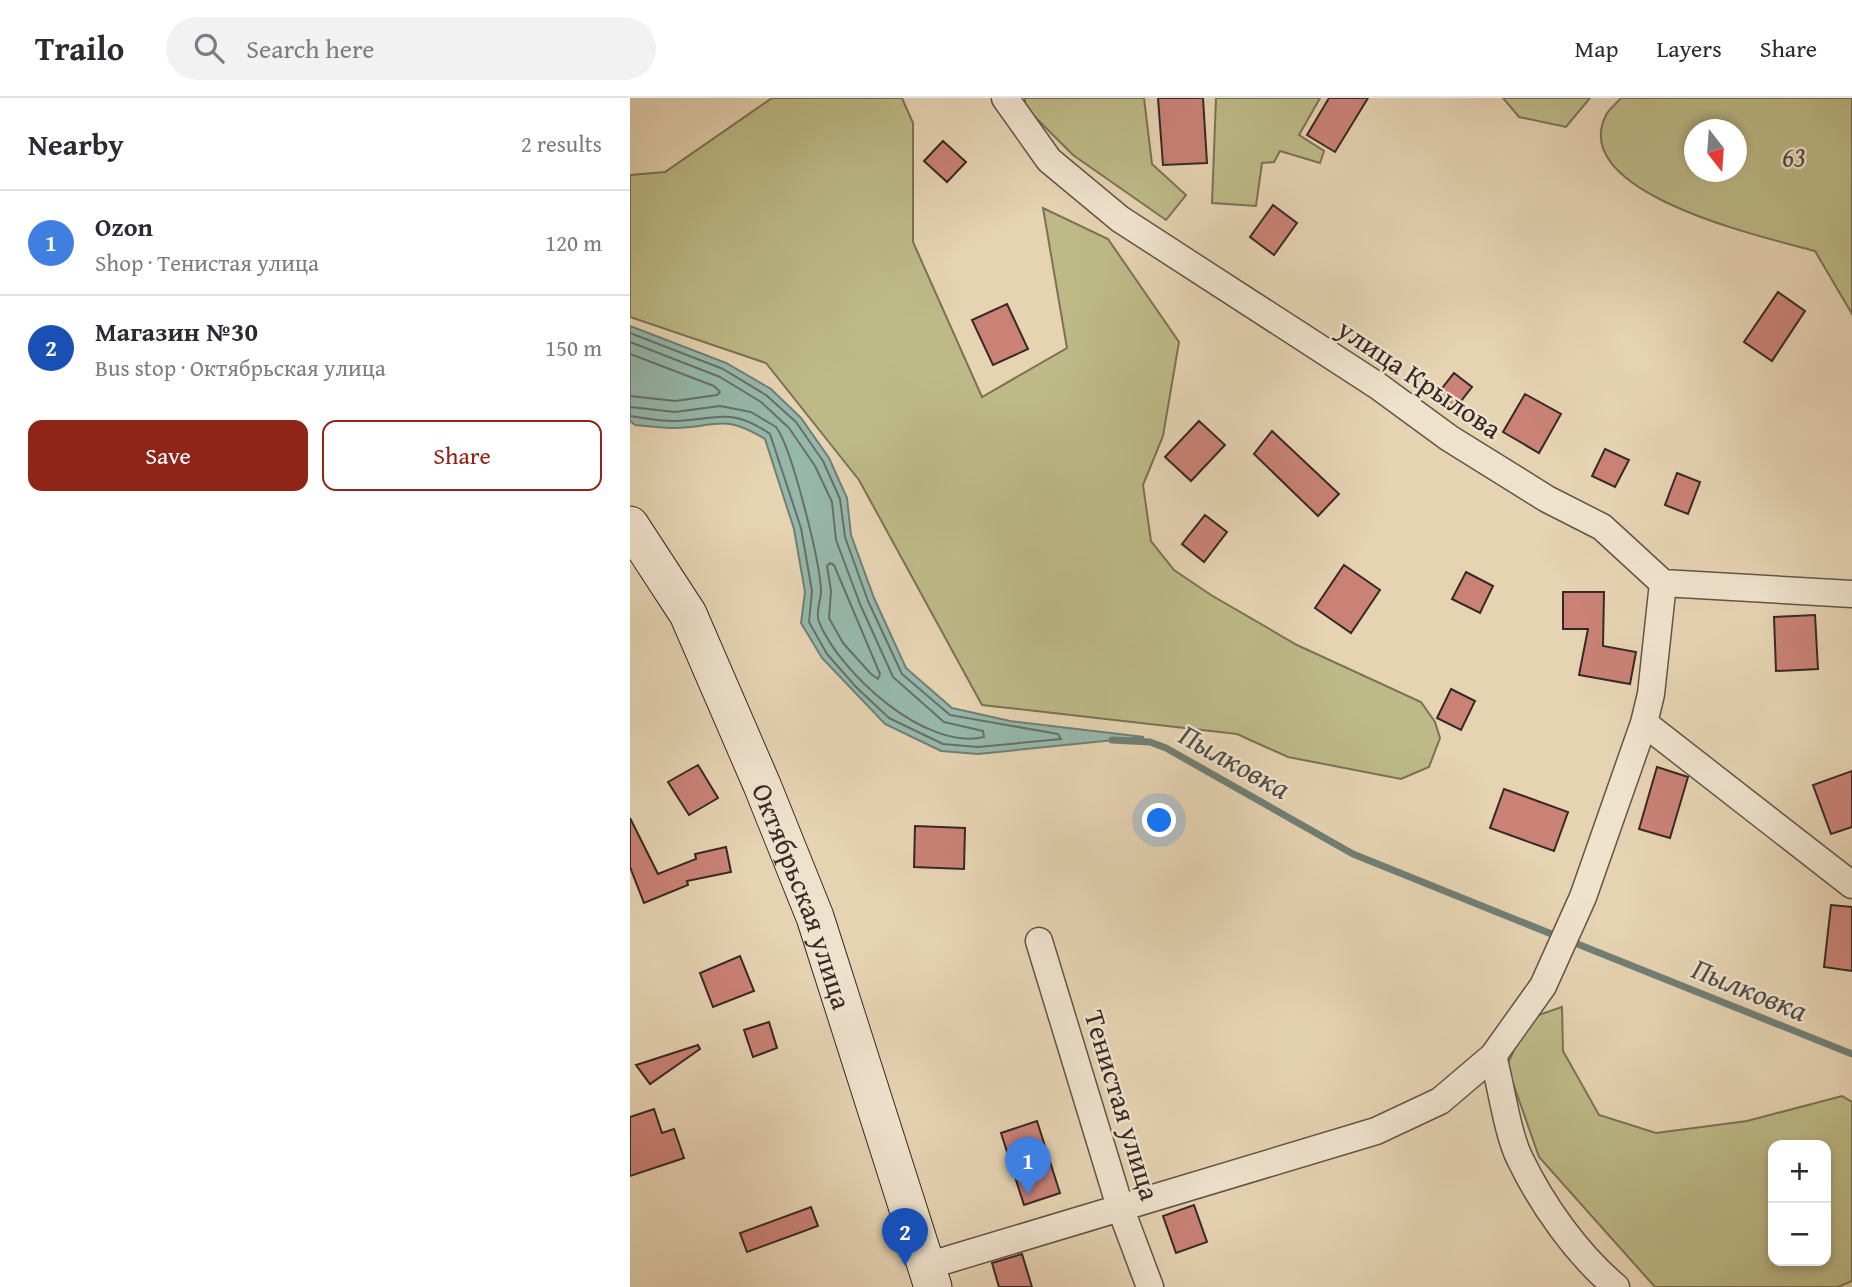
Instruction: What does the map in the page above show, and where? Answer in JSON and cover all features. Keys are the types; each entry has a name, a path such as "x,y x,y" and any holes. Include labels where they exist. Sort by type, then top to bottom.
{"street":[{"name":"улица Крылова","path":"1005,98 1049,160 1120,219 1378,386 1449,438 1547,499 1602,527 1663,583"},
{"name":"Октябрьская улица","path":"630,525 688,614 762,785 815,917 930,1276"},
{"path":"930,1276 1121,1207 1376,1132 1440,1101 1493,1056 1544,986 1583,897 1644,723 1651,694 1663,583 1852,594"},
{"path":"1644,723 1852,885"},
{"name":"Тенистая улица","path":"1039,941 1121,1207 1150,1287"},
{"path":"1493,1056 1519,1158 1556,1220 1602,1276 1616,1287"}],"green space":[{"path":"772,98 902,98 913,123 913,242 982,397 1067,348 1043,208 1108,239 1179,342 1163,436 1143,485 1151,541 1174,570 1211,595 1297,645 1421,702 1435,722 1440,738 1429,767 1401,779 1288,757 1237,734 982,705 859,480 766,363 630,317 630,175 665,172"},
{"path":"1025,98 1144,98 1152,164 1186,195 1166,220 1073,155 1025,107"},
{"path":"1216,98 1320,98 1299,135 1324,151 1320,163 1280,151 1274,162 1262,163 1256,206 1212,203"},
{"path":"1503,98 1590,98 1566,127 1519,117"},
{"name":"63","path":"1621,98 1852,98 1852,314 1815,251 1718,223 1678,208 1642,189 1615,168 1602,143 1609,111"},
{"path":"1562,1007 1563,1051 1599,1115 1656,1133 1747,1121 1842,1096 1852,1102 1852,1281 1838,1287 1655,1287 1539,1157 1507,1066 1527,1019"}],"water":[{"path":"630,326 726,363 771,389 801,418 829,458 847,498 851,535 874,598 906,668 952,708 1010,721 1144,737 978,754 941,751 885,724 822,658 801,623 805,592 794,529 765,439 729,424 669,428 635,425 630,421"}],"building":[{"path":"1158,98 1203,98 1207,163 1163,165"},
{"path":"1329,98 1368,98 1335,152 1307,135"},
{"path":"943,141 966,162 947,182 924,161"},
{"path":"1273,205 1297,223 1274,255 1250,237"},
{"path":"1778,292 1805,311 1772,361 1744,342"},
{"path":"1007,304 1028,349 993,365 972,320"},
{"path":"1454,373 1472,387 1454,410 1436,396"},
{"path":"1525,394 1561,414 1539,453 1503,432"},
{"path":"1199,421 1225,445 1191,481 1165,457"},
{"path":"1272,431 1339,494 1318,516 1254,454"},
{"path":"1605,449 1629,460 1615,487 1592,476"},
{"path":"1677,473 1700,482 1688,514 1665,505"},
{"path":"1205,515 1227,532 1204,562 1182,544"},
{"path":"1344,565 1380,590 1351,633 1315,608"},
{"path":"1466,572 1493,586 1480,613 1452,599"},
{"path":"1563,592 1604,592 1603,646 1636,652 1630,684 1579,675 1588,629 1563,629"},
{"path":"1815,615 1818,669 1776,671 1774,617"},
{"path":"1451,689 1475,701 1461,730 1437,718"},
{"path":"698,765 718,798 689,815 668,782"},
{"path":"1657,767 1688,777 1670,838 1639,829"},
{"path":"1852,771 1852,827 1831,834 1813,785"},
{"path":"1504,789 1568,812 1554,851 1490,828"},
{"path":"630,818 658,874 696,859 695,854 726,847 731,872 687,881 688,885 644,903 630,867"},
{"path":"915,826 965,828 964,869 914,867"},
{"path":"1831,905 1852,907 1852,971 1824,967"},
{"path":"740,956 754,991 713,1007 700,973"},
{"path":"769,1022 777,1048 753,1057 744,1030"},
{"path":"698,1045 700,1049 650,1084 636,1065"},
{"path":"654,1109 662,1133 674,1129 684,1158 630,1176 630,1117"},
{"path":"1037,1121 1060,1193 1024,1205 1001,1133"},
{"path":"1194,1205 1207,1242 1176,1253 1163,1216"},
{"path":"811,1207 818,1226 747,1252 740,1233"},
{"path":"1022,1254 1032,1287 999,1287 992,1263"}],"waterway":[{"name":"Пылковка","path":"1112,740 1150,742 1166,748 1353,854 1559,937"},
{"name":"Пылковка","path":"1570,941 1852,1054"}],"place":[{"name":"Ozon","path":"1028,1195"},
{"name":"Магазин №30","path":"905,1266"}]}
